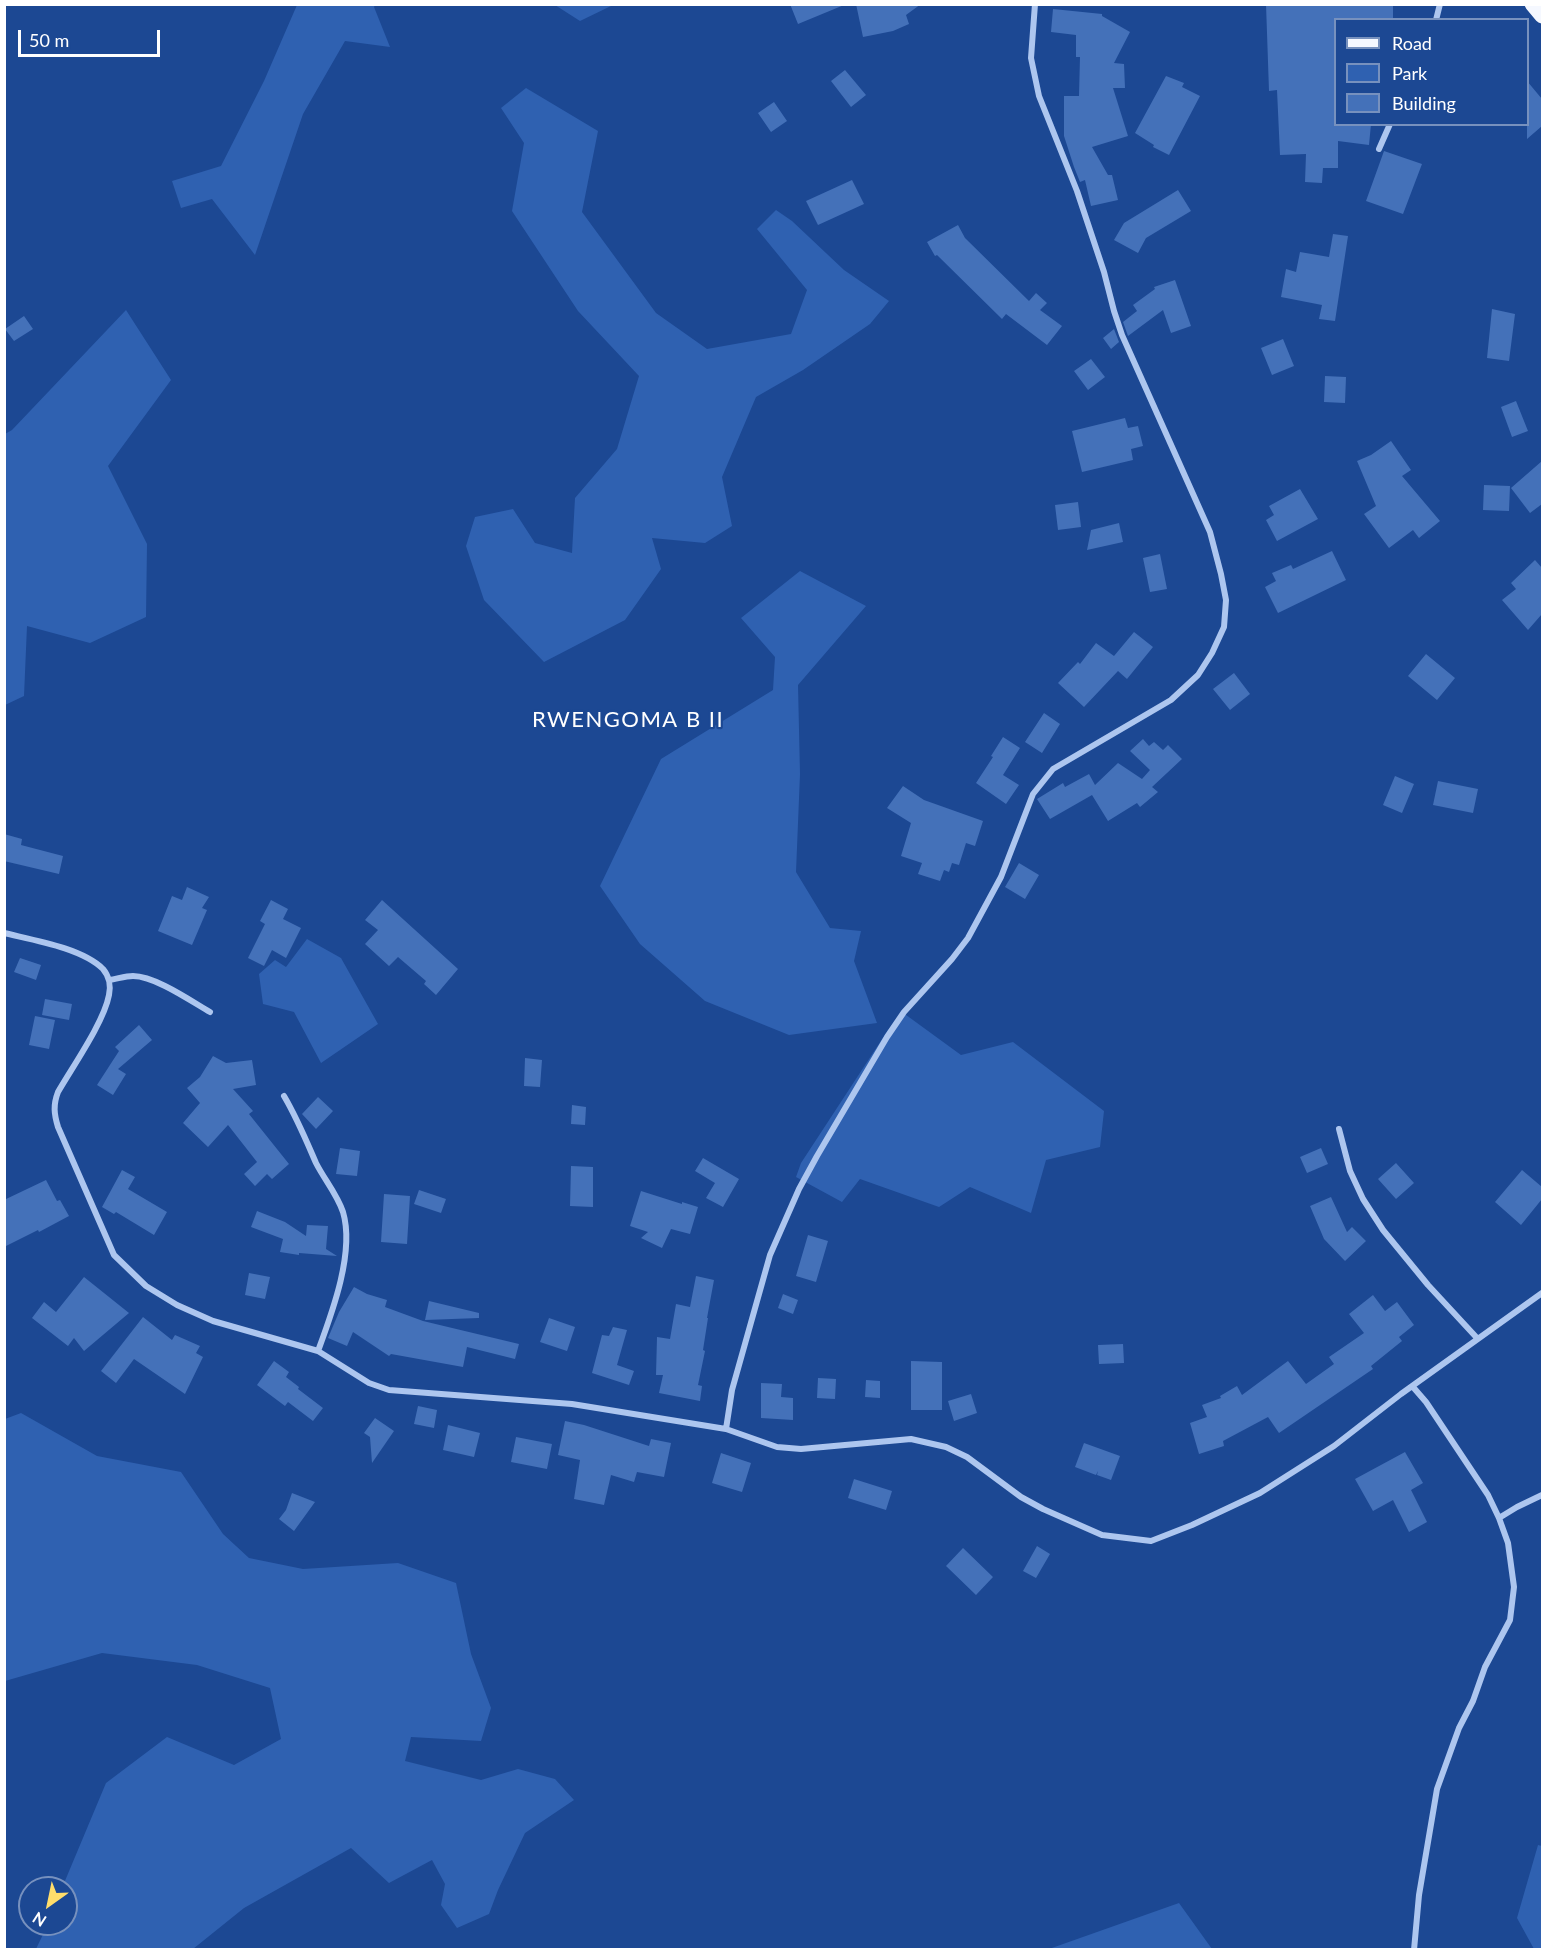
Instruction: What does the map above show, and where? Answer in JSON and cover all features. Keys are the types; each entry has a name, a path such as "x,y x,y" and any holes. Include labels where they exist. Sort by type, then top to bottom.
{"main road":[{"path":"1532,4 1542,16"}],"street":[{"path":"726,1429 732,1390 770,1255 799,1189 893,1028 904,1012 952,959 974,929 1001,877 1033,794 1053,769 1171,700 1198,675 1212,653 1224,627 1226,600 1210,532 1122,335 1077,191 1039,96 1031,57 1035,4"},
{"path":"1379,149 1389,126"},
{"path":"4,933 62,947 90,960 103,970 109,980 110,994 102,1014 54,1102 58,1127 114,1255 121,1264 146,1286 177,1305 213,1321 318,1351 369,1383 389,1390 572,1404 726,1429 777,1448 801,1449 911,1439 929,1442 968,1457 1021,1497 1043,1509 1102,1535 1151,1540 1192,1525 1260,1493 1334,1446 1477,1338 1542,1293"},
{"path":"109,980 133,976 156,983 210,1012"},
{"path":"284,1096 317,1164 338,1199 345,1222 346,1251 339,1288 318,1351"},
{"path":"1339,1129 1350,1171 1363,1199 1383,1230 1428,1285 1477,1338"},
{"path":"1413,1387 1426,1402 1488,1495 1508,1543 1515,1587 1510,1620 1485,1667 1473,1701 1459,1728 1437,1789 1419,1895 1414,1950"},
{"path":"1499,1518 1542,1495"}],"green space":[{"path":"297,5 375,5 390,47 345,41 303,114 255,255 212,199 181,208 172,181 221,166 264,81"},
{"path":"555,5 613,5 580,21"},
{"path":"526,88 598,131 582,212 656,313 707,349 791,334 807,290 757,229 776,210 792,221 844,270 889,301 870,324 803,370 756,397 722,477 732,526 705,543 652,538 661,569 625,620 544,662 484,600 466,546 475,517 513,509 535,543 572,553 575,498 617,449 639,376 578,311 512,211 524,143 501,108"},
{"path":"126,310 171,380 108,466 147,544 146,617 90,643 27,626 24,696 5,705 5,434 12,430"},
{"path":"800,571 866,606 798,685 800,774 796,872 830,928 861,931 854,961 877,1023 789,1035 705,1001 640,944 600,886 661,759 773,690 775,657 741,618"},
{"path":"307,939 341,958 378,1024 321,1063 294,1012 263,1004 259,974 275,960 286,967"},
{"path":"902,1012 961,1055 1013,1042 1104,1111 1100,1147 1046,1160 1031,1213 970,1187 939,1207 860,1179 842,1202 796,1177 801,1163"},
{"path":"21,1413 97,1456 181,1472 223,1534 249,1558 303,1569 398,1563 456,1583 471,1654 491,1708 481,1741 411,1737 405,1761 481,1780 518,1769 555,1779 574,1800 525,1833 489,1914 457,1928 441,1905 445,1884 432,1860 389,1883 351,1848 244,1908 193,1949 36,1949 42,1936 78,1936 78,1876 67,1876 106,1783 167,1737 234,1765 281,1739 270,1688 197,1665 102,1653 5,1681 5,1419"},
{"path":"1538,1845 1542,1846 1542,1950 1534,1949 1517,1918"},
{"path":"1179,1903 1212,1949 1049,1949"}],"building":[{"path":"790,4 844,4 844,5 798,24"},
{"path":"856,4 921,4 906,15 909,24 893,31 863,37"},
{"path":"1266,4 1393,4 1393,18 1334,18 1334,126 1371,126 1369,145 1338,141 1338,168 1323,168 1322,183 1305,182 1306,154 1280,155 1277,90 1269,91"},
{"path":"1053,9 1102,14 1130,32 1114,63 1124,64 1125,88 1113,88 1128,136 1092,147 1108,175 1112,175 1118,200 1091,206 1085,180 1080,182 1074,167 1064,136 1064,96 1079,96 1080,57 1076,57 1076,35 1051,32"},
{"path":"845,70 866,95 851,107 831,81"},
{"path":"1166,76 1184,83 1182,87 1200,96 1169,155 1153,147 1154,145 1135,133"},
{"path":"1529,83 1542,99 1542,126 1527,139"},
{"path":"774,102 787,121 771,132 758,113"},
{"path":"1384,151 1422,164 1403,214 1366,201"},
{"path":"852,180 864,204 818,225 806,201"},
{"path":"1178,190 1191,211 1146,238 1138,253 1114,240 1124,223"},
{"path":"958,225 965,238 1029,301 1036,293 1047,303 1040,310 1062,326 1047,345 1006,314 1002,319 937,255 935,256 927,242"},
{"path":"1333,234 1348,236 1335,321 1319,319 1322,305 1281,297 1286,269 1296,272 1300,252 1329,257"},
{"path":"1175,280 1191,326 1171,333 1163,310 1128,336 1123,322 1137,311 1133,305 1155,289 1154,287"},
{"path":"1492,309 1515,314 1509,361 1487,358"},
{"path":"24,316 33,329 14,341 5,329"},
{"path":"1114,329 1119,342 1111,349 1103,338"},
{"path":"1283,339 1294,366 1272,375 1261,348"},
{"path":"1091,359 1105,377 1088,390 1074,371"},
{"path":"1325,376 1346,377 1345,403 1324,402"},
{"path":"1516,401 1528,431 1512,437 1501,407"},
{"path":"1125,418 1128,428 1138,426 1143,446 1131,449 1133,460 1082,472 1072,431"},
{"path":"1391,441 1411,470 1402,476 1440,521 1419,538 1413,530 1389,548 1364,514 1376,506 1357,461 1371,455"},
{"path":"1542,461 1542,504 1530,513 1511,488"},
{"path":"1484,485 1510,486 1509,511 1483,510"},
{"path":"1300,489 1318,519 1277,541 1266,520 1274,515 1269,506"},
{"path":"1078,502 1081,527 1058,530 1055,505"},
{"path":"1119,523 1123,542 1087,550 1091,530"},
{"path":"1332,551 1346,580 1278,613 1265,587 1276,581 1272,573 1291,565 1293,569"},
{"path":"1160,554 1167,589 1150,592 1143,558"},
{"path":"1535,560 1542,568 1542,614 1528,630 1502,600 1516,589 1511,583"},
{"path":"1134,632 1153,647 1127,679 1118,671 1084,707 1058,683 1078,662 1080,664 1096,643 1114,656"},
{"path":"1426,654 1455,678 1437,700 1408,676"},
{"path":"1234,673 1250,694 1230,710 1213,689"},
{"path":"1044,713 1060,724 1042,753 1025,742"},
{"path":"1003,737 1020,748 1003,775 1019,785 1006,804 976,783"},
{"path":"1143,739 1149,746 1154,742 1163,750 1168,745 1182,759 1152,787 1158,792 1140,807 1137,803 1108,821 1092,795 1050,819 1037,799 1063,783 1065,787 1089,774 1095,785 1118,763 1142,779 1150,770 1130,751"},
{"path":"1395,776 1414,784 1402,813 1383,805"},
{"path":"1438,781 1478,789 1473,813 1433,805"},
{"path":"903,786 924,800 983,821 975,846 966,843 959,865 952,863 949,872 944,870 940,881 918,874 922,863 901,856 911,823 887,808"},
{"path":"4,834 22,839 21,845 63,856 59,874 4,861"},
{"path":"1019,863 1039,875 1025,899 1005,887"},
{"path":"187,887 209,897 202,908 207,910 192,945 158,931 172,896 182,900"},
{"path":"271,900 288,909 283,919 301,928 286,958 272,950 264,966 248,958 265,924 260,921"},
{"path":"382,900 458,969 436,995 424,984 426,981 398,957 389,966 365,944 378,930 365,920"},
{"path":"20,958 41,965 36,980 14,972"},
{"path":"45,999 72,1004 69,1020 42,1015"},
{"path":"35,1016 55,1020 49,1049 29,1045"},
{"path":"139,1025 152,1040 118,1069 126,1074 113,1095 97,1085 119,1051 115,1047"},
{"path":"213,1056 226,1063 252,1060 256,1085 233,1089 253,1111 249,1114 289,1164 272,1179 267,1174 255,1186 244,1174 257,1162 228,1125 208,1147 183,1123 200,1103 187,1088 200,1077"},
{"path":"525,1058 542,1060 540,1087 524,1086"},
{"path":"318,1097 333,1111 316,1129 302,1114"},
{"path":"572,1105 586,1107 585,1125 571,1124"},
{"path":"340,1148 360,1151 357,1176 336,1174"},
{"path":"1321,1148 1328,1164 1307,1173 1300,1157"},
{"path":"703,1158 739,1179 723,1207 706,1198 715,1183 695,1171"},
{"path":"1396,1163 1414,1183 1396,1199 1378,1179"},
{"path":"571,1166 593,1167 593,1207 570,1206"},
{"path":"122,1170 135,1177 128,1189 167,1212 154,1235 116,1212 114,1214 102,1207"},
{"path":"1522,1170 1542,1187 1542,1199 1521,1225 1495,1202"},
{"path":"46,1180 57,1201 60,1200 69,1216 4,1247 4,1200"},
{"path":"419,1190 446,1199 441,1213 414,1204"},
{"path":"641,1191 698,1207 690,1234 671,1229 662,1248 641,1238 648,1232 630,1226"},
{"path":"384,1194 410,1196 407,1244 381,1242"},
{"path":"1331,1197 1347,1232 1352,1227 1366,1241 1345,1261 1324,1239 1310,1206"},
{"path":"257,1211 285,1222 306,1236 307,1225 328,1226 326,1249 337,1256 280,1252 283,1239 251,1227"},
{"path":"808,1235 828,1241 816,1282 796,1276"},
{"path":"249,1273 270,1277 265,1299 245,1295"},
{"path":"696,1276 714,1280 698,1385 702,1386 700,1401 659,1393 663,1375 656,1375 657,1337 670,1339 676,1304 690,1307"},
{"path":"84,1277 129,1313 84,1351 74,1338 68,1346 32,1318 44,1302 56,1312"},
{"path":"354,1287 387,1300 385,1307 423,1321 519,1344 515,1359 467,1347 463,1367 391,1354 389,1356 353,1332 347,1346 328,1338 339,1312"},
{"path":"783,1294 798,1300 793,1314 778,1308"},
{"path":"1373,1295 1385,1311 1397,1302 1414,1325 1399,1337 1402,1341 1371,1366 1373,1369 1279,1433 1268,1417 1223,1441 1224,1446 1199,1454 1190,1423 1207,1417 1202,1405 1221,1398 1220,1396 1237,1386 1242,1395 1288,1361 1306,1384 1334,1364 1329,1357 1364,1333 1349,1314"},
{"path":"429,1301 479,1313 479,1318 425,1320"},
{"path":"143,1317 172,1340 175,1335 200,1346 196,1353 203,1357 185,1394 134,1359 116,1383 101,1371"},
{"path":"549,1318 575,1327 567,1351 540,1342"},
{"path":"613,1327 627,1330 617,1365 634,1371 629,1385 592,1373 602,1335 609,1336"},
{"path":"1123,1344 1124,1363 1099,1364 1098,1345"},
{"path":"274,1361 289,1372 286,1377 299,1387 298,1389 323,1408 313,1421 288,1402 285,1406 257,1385"},
{"path":"911,1361 942,1362 942,1410 911,1410"},
{"path":"818,1378 836,1379 835,1399 817,1398"},
{"path":"866,1380 880,1381 880,1398 865,1397"},
{"path":"761,1383 782,1384 781,1397 793,1398 793,1420 761,1418"},
{"path":"971,1394 977,1413 954,1421 948,1401"},
{"path":"418,1406 437,1410 434,1428 414,1424"},
{"path":"375,1418 394,1431 372,1463 370,1437 364,1433"},
{"path":"565,1421 649,1446 651,1439 671,1443 664,1477 637,1472 634,1482 611,1475 604,1505 574,1499 580,1460 558,1455"},
{"path":"448,1425 480,1433 474,1457 443,1450"},
{"path":"516,1437 552,1444 547,1469 511,1462"},
{"path":"1084,1443 1120,1456 1111,1480 1097,1475 1098,1471 1096,1475 1075,1467"},
{"path":"1405,1452 1423,1483 1411,1490 1427,1522 1409,1532 1393,1500 1373,1511 1355,1479"},
{"path":"721,1453 751,1463 742,1492 712,1483"},
{"path":"854,1479 892,1491 886,1510 848,1498"},
{"path":"292,1493 315,1502 294,1531 279,1519 286,1510"},
{"path":"1037,1546 1050,1554 1036,1578 1023,1571"},
{"path":"963,1548 993,1577 976,1595 946,1566"}],"district":[{"name":"RWENGOMA B II","path":"628,720"}]}
